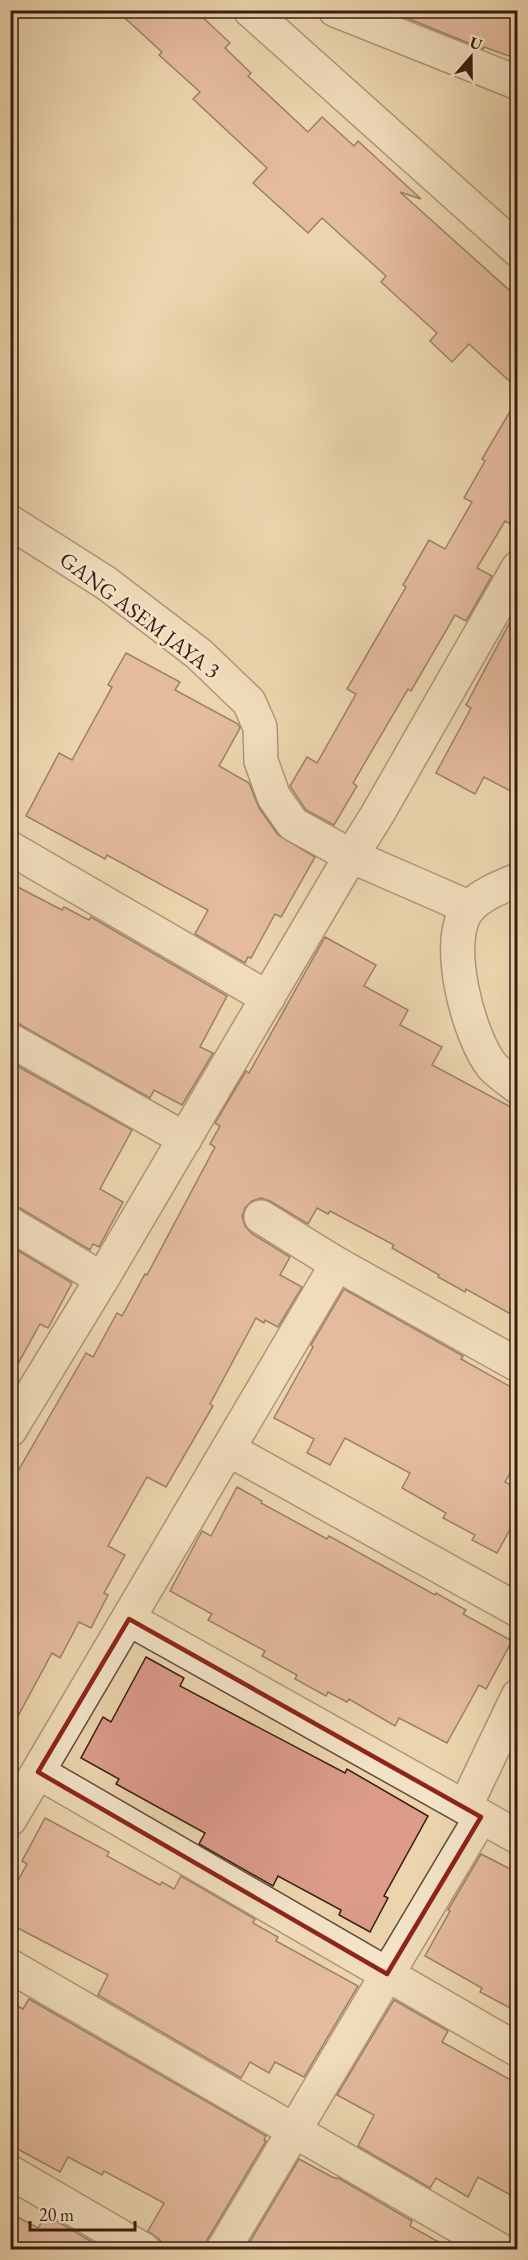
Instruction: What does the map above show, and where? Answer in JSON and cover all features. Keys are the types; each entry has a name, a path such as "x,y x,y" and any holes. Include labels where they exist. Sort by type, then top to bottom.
{"street":[{"path":"250,10 518,250"},
{"path":"335,10 518,83"},
{"name":"GANG ASEM JAYA 3","path":"10,522 106,583 199,654 249,702 260,727 261,761 274,797 293,824 351,856 468,908"},
{"path":"14,1416 102,1279 377,815 518,568"},
{"path":"10,848 268,998"},
{"path":"518,880 493,890 468,908 458,933 464,1003 474,1034 492,1066 518,1087"},
{"path":"10,1040 185,1139"},
{"path":"261,1217 337,1264 518,1365"},
{"path":"10,1224 102,1279"},
{"path":"10,1819 337,1264"},
{"path":"228,1449 518,1610"},
{"path":"129,1619 518,1838"},
{"path":"223,2250 387,1974 473,1812 518,1696"},
{"path":"38,1772 518,2050"},
{"path":"10,1966 501,2250"},
{"path":"10,2172 144,2250"}],"highlighted area":[{"path":"129,1619 481,1817 387,1974 38,1772"}],"building":[{"path":"116,10 195,10 230,43 225,48 251,73 248,76 308,132 322,117 354,146 358,141 421,199 400,192 518,298 518,389 469,344 452,362 430,341 437,333 381,282 386,276 322,218 308,233 253,183 267,168 193,99 200,92 159,55 162,52"},
{"path":"387,10 518,10 518,59 484,47 483,49"},
{"path":"518,398 518,528 505,521 477,568 492,576 466,621 455,615 411,691 408,689 353,783 357,786 334,825 306,810 290,786 307,757 317,763 356,694 347,689 406,587 403,585 429,540 445,549 472,502 464,498 485,461 482,459"},
{"path":"518,607 518,795 484,777 475,794 436,773 471,708 466,705"},
{"path":"126,653 180,682 175,690 238,724 240,728 219,766 249,783 259,808 278,835 315,857 281,917 275,914 251,958 248,957 245,963 195,934 208,910 107,855 105,859 26,816 59,753 72,760 112,687 108,685"},
{"path":"10,883 62,910 64,907 89,920 91,917 227,996 200,1047 213,1053 182,1105 154,1090 150,1098 10,1021"},
{"path":"325,937 376,965 364,986 408,1010 400,1025 442,1047 432,1065 518,1111 518,1318 466,1289 465,1292 438,1277 439,1275 392,1248 394,1245 330,1211 328,1214 317,1208 308,1224 270,1201 261,1198 252,1201 245,1208 242,1216 245,1226 251,1233 290,1257 280,1275 302,1287 278,1327 256,1318 210,1404 213,1406 166,1487 147,1477 108,1546 125,1555 104,1593 108,1595 91,1628 79,1622 60,1658 52,1653 10,1731 10,1485 86,1353 93,1357 117,1313 122,1316 145,1274 147,1275 215,1147 210,1144 220,1126 215,1123 246,1071 249,1073"},
{"path":"10,1062 132,1130 100,1189 123,1202 99,1247 93,1244 90,1250 20,1208 10,1205"},
{"path":"10,1246 72,1283 48,1328 40,1324 10,1378"},
{"path":"344,1289 463,1356 461,1359 518,1391 518,1459 505,1482 518,1489 518,1515 497,1553 472,1540 475,1535 443,1518 446,1513 402,1488 410,1473 345,1438 330,1465 307,1453 314,1439 274,1418 313,1347 311,1345"},
{"path":"237,1487 262,1501 261,1503 327,1539 329,1536 435,1595 436,1593 466,1610 463,1614 512,1641 486,1689 479,1685 447,1743 399,1718 395,1726 349,1699 347,1702 328,1692 326,1696 295,1679 297,1675 262,1656 265,1651 208,1620 212,1614 170,1591 202,1531 211,1536"},
{"path":"146,1657 184,1678 180,1686 345,1773 347,1769 428,1816 384,1896 388,1898 370,1932 339,1915 341,1910 278,1876 273,1886 199,1844 205,1833 116,1784 119,1779 81,1758 103,1717 111,1722"},
{"path":"45,1818 109,1852 107,1856 160,1885 162,1882 174,1889 181,1876 255,1919 253,1923 278,1937 276,1941 358,1986 304,2077 275,2062 269,2073 250,2062 241,2078 98,1995 108,1975 10,1924 10,1895 27,1864 22,1861"},
{"path":"481,1854 518,1873 518,2012 480,1992 482,1988 425,1956 450,1911 448,1910"},
{"path":"29,1999 266,2136 264,2140 266,2141 207,2240 204,2250 163,2250 160,2240 148,2231 164,2203 104,2171 102,2175 68,2157 60,2172 10,2145 10,2002 23,2009"},
{"path":"394,2000 448,2031 442,2042 518,2084 518,2199 478,2177 468,2197 436,2178 430,2188 358,2146 374,2115 337,2095"},
{"path":"299,2159 340,2179 412,2221 410,2226 453,2250 245,2250"},
{"path":"10,2213 38,2228 46,2215 106,2250 10,2250"}]}
